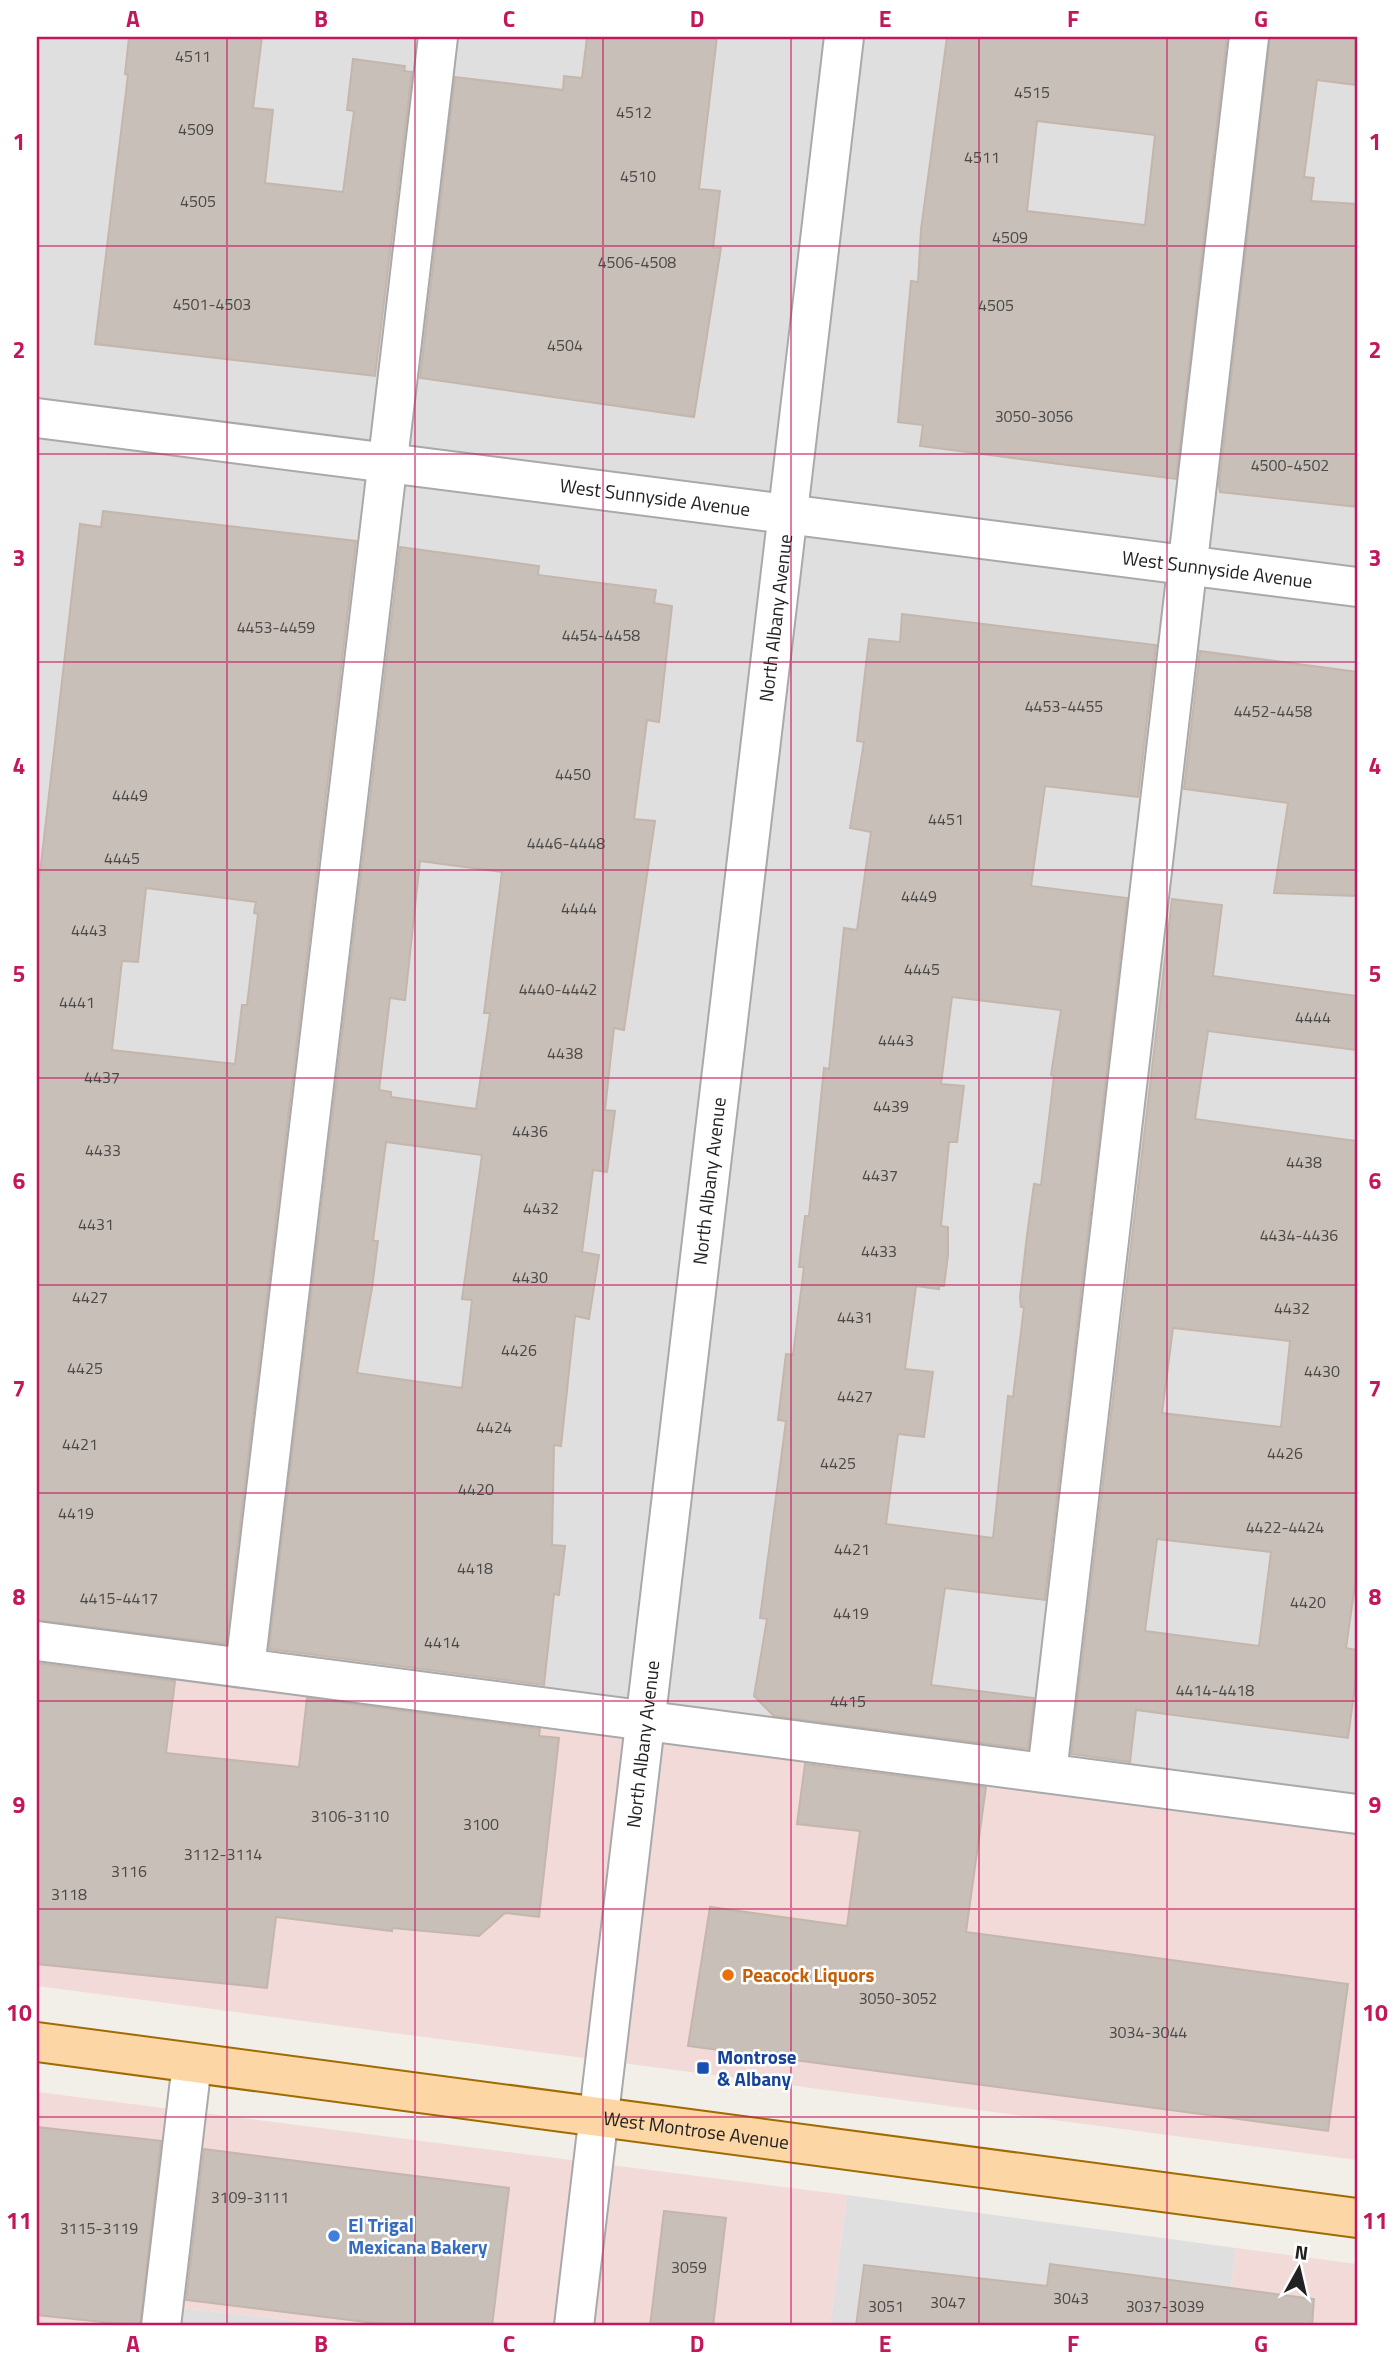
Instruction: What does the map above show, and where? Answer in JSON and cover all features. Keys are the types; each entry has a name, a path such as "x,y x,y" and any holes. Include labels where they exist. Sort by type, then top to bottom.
{"main road":[{"name":"West Montrose Avenue","path":"37,2042 1357,2218"}],"street":[{"path":"245,1668 438,37"},
{"name":"North Albany Avenue","path":"574,2326 844,37"},
{"path":"1047,1773 1249,37"},
{"name":"West Sunnyside Avenue","path":"37,418 1357,587"},
{"path":"37,1640 1357,1814"},
{"path":"161,2326 192,2063"}],"shaded area":[{"path":"37,37 1357,37 1357,1820 37,1647"},
{"path":"37,1647 1357,1820 1357,2160 37,1986"},
{"path":"37,2092 847,2195 830,2326 340,2326 164,2306 161,2326 37,2326"},
{"path":"847,2195 1236,2248 1226,2326 830,2326"},
{"path":"1236,2248 1357,2264 1357,2326 1226,2326"},
{"path":"164,2306 340,2326 161,2326"}],"building":[{"path":"129,37 262,37 253,108 273,110 265,183 343,192 354,111 347,110 353,59 405,66 404,71 412,72 375,376 95,344 128,75 125,74"},
{"path":"587,37 717,37 699,189 720,191 713,248 721,248 694,417 420,378 455,77 563,90 564,76 582,78"},
{"path":"947,37 1227,37 1176,479 920,446 923,425 898,422 911,281 918,282 921,229","holes":["1037,121 1155,135 1145,225 1027,211"]},
{"path":"1270,37 1357,37 1357,85 1317,80 1304,177 1314,178 1311,201 1357,204 1357,507 1220,492"},
{"path":"103,511 356,541 226,1644 37,1620 37,899 80,524 101,527","holes":["146,888 256,902 254,913 258,914 247,1005 242,1005 235,1064 112,1050 122,961 138,962"]},
{"path":"400,547 539,566 538,575 656,590 654,603 672,606 659,722 647,720 634,819 655,821 624,1030 614,1028 605,1110 615,1111 607,1172 593,1170 582,1252 599,1255 589,1319 575,1316 561,1446 554,1445 552,1545 565,1546 559,1595 554,1594 544,1685 269,1649","holes":["420,861 502,872 484,1013 490,1013 476,1109 391,1097 391,1092 379,1090 390,998 405,1000","386,1142 482,1155 462,1299 472,1300 462,1388 357,1373 378,1241 373,1241"]},
{"path":"902,614 1156,645 1138,797 1045,786 1031,886 1127,898 1045,1600 945,1588 931,1685 1034,1698 1028,1749 774,1716 754,1696 767,1619 760,1618 786,1421 778,1420 786,1354 793,1355 804,1267 799,1267 805,1216 809,1216 824,1068 829,1069 844,928 857,930 871,832 850,828 864,742 857,741 869,639 900,642","holes":["952,997 1061,1010 1051,1075 1054,1076 1041,1185 1034,1184 1027,1235 1020,1297 1021,1307 1024,1307 1013,1397 1008,1396 993,1538 886,1524 898,1434 924,1437 933,1372 905,1369 916,1286 939,1289 939,1286 944,1286 948,1255 948,1227 941,1226 949,1142 957,1142 964,1086 941,1084"]},
{"path":"1200,651 1357,672 1357,896 1274,893 1288,803 1184,789"},
{"path":"1172,899 1222,905 1213,976 1357,996 1357,1050 1208,1031 1195,1119 1357,1141 1357,1571 1346,1648 1357,1650 1357,1671 1348,1738 1136,1710 1130,1762 1071,1754","holes":["1173,1328 1290,1341 1281,1427 1162,1413","1157,1539 1271,1552 1259,1646 1145,1631"]},
{"path":"37,1663 175,1681 166,1753 299,1767 307,1698 540,1729 539,1736 559,1738 539,1917 505,1913 479,1936 392,1928 392,1931 276,1917 267,1988 37,1964"},
{"path":"805,1764 986,1787 966,1932 1348,1984 1328,2131 688,2046 710,1907 847,1926 860,1831 797,1824"},
{"path":"37,2127 161,2141 140,2326 37,2315"},
{"path":"204,2149 509,2188 492,2326 399,2326 186,2300"},
{"path":"664,2211 726,2218 713,2326 650,2326"},
{"path":"1050,2264 1314,2299 1312,2326 856,2326 864,2265 1047,2286"}],"place":[{"name":"Peacock Liquors","path":"728,1975"},
{"name":"Montrose & Albany","path":"703,2068"},
{"name":"El Trigal Mexicana Bakery","path":"334,2236"}]}
